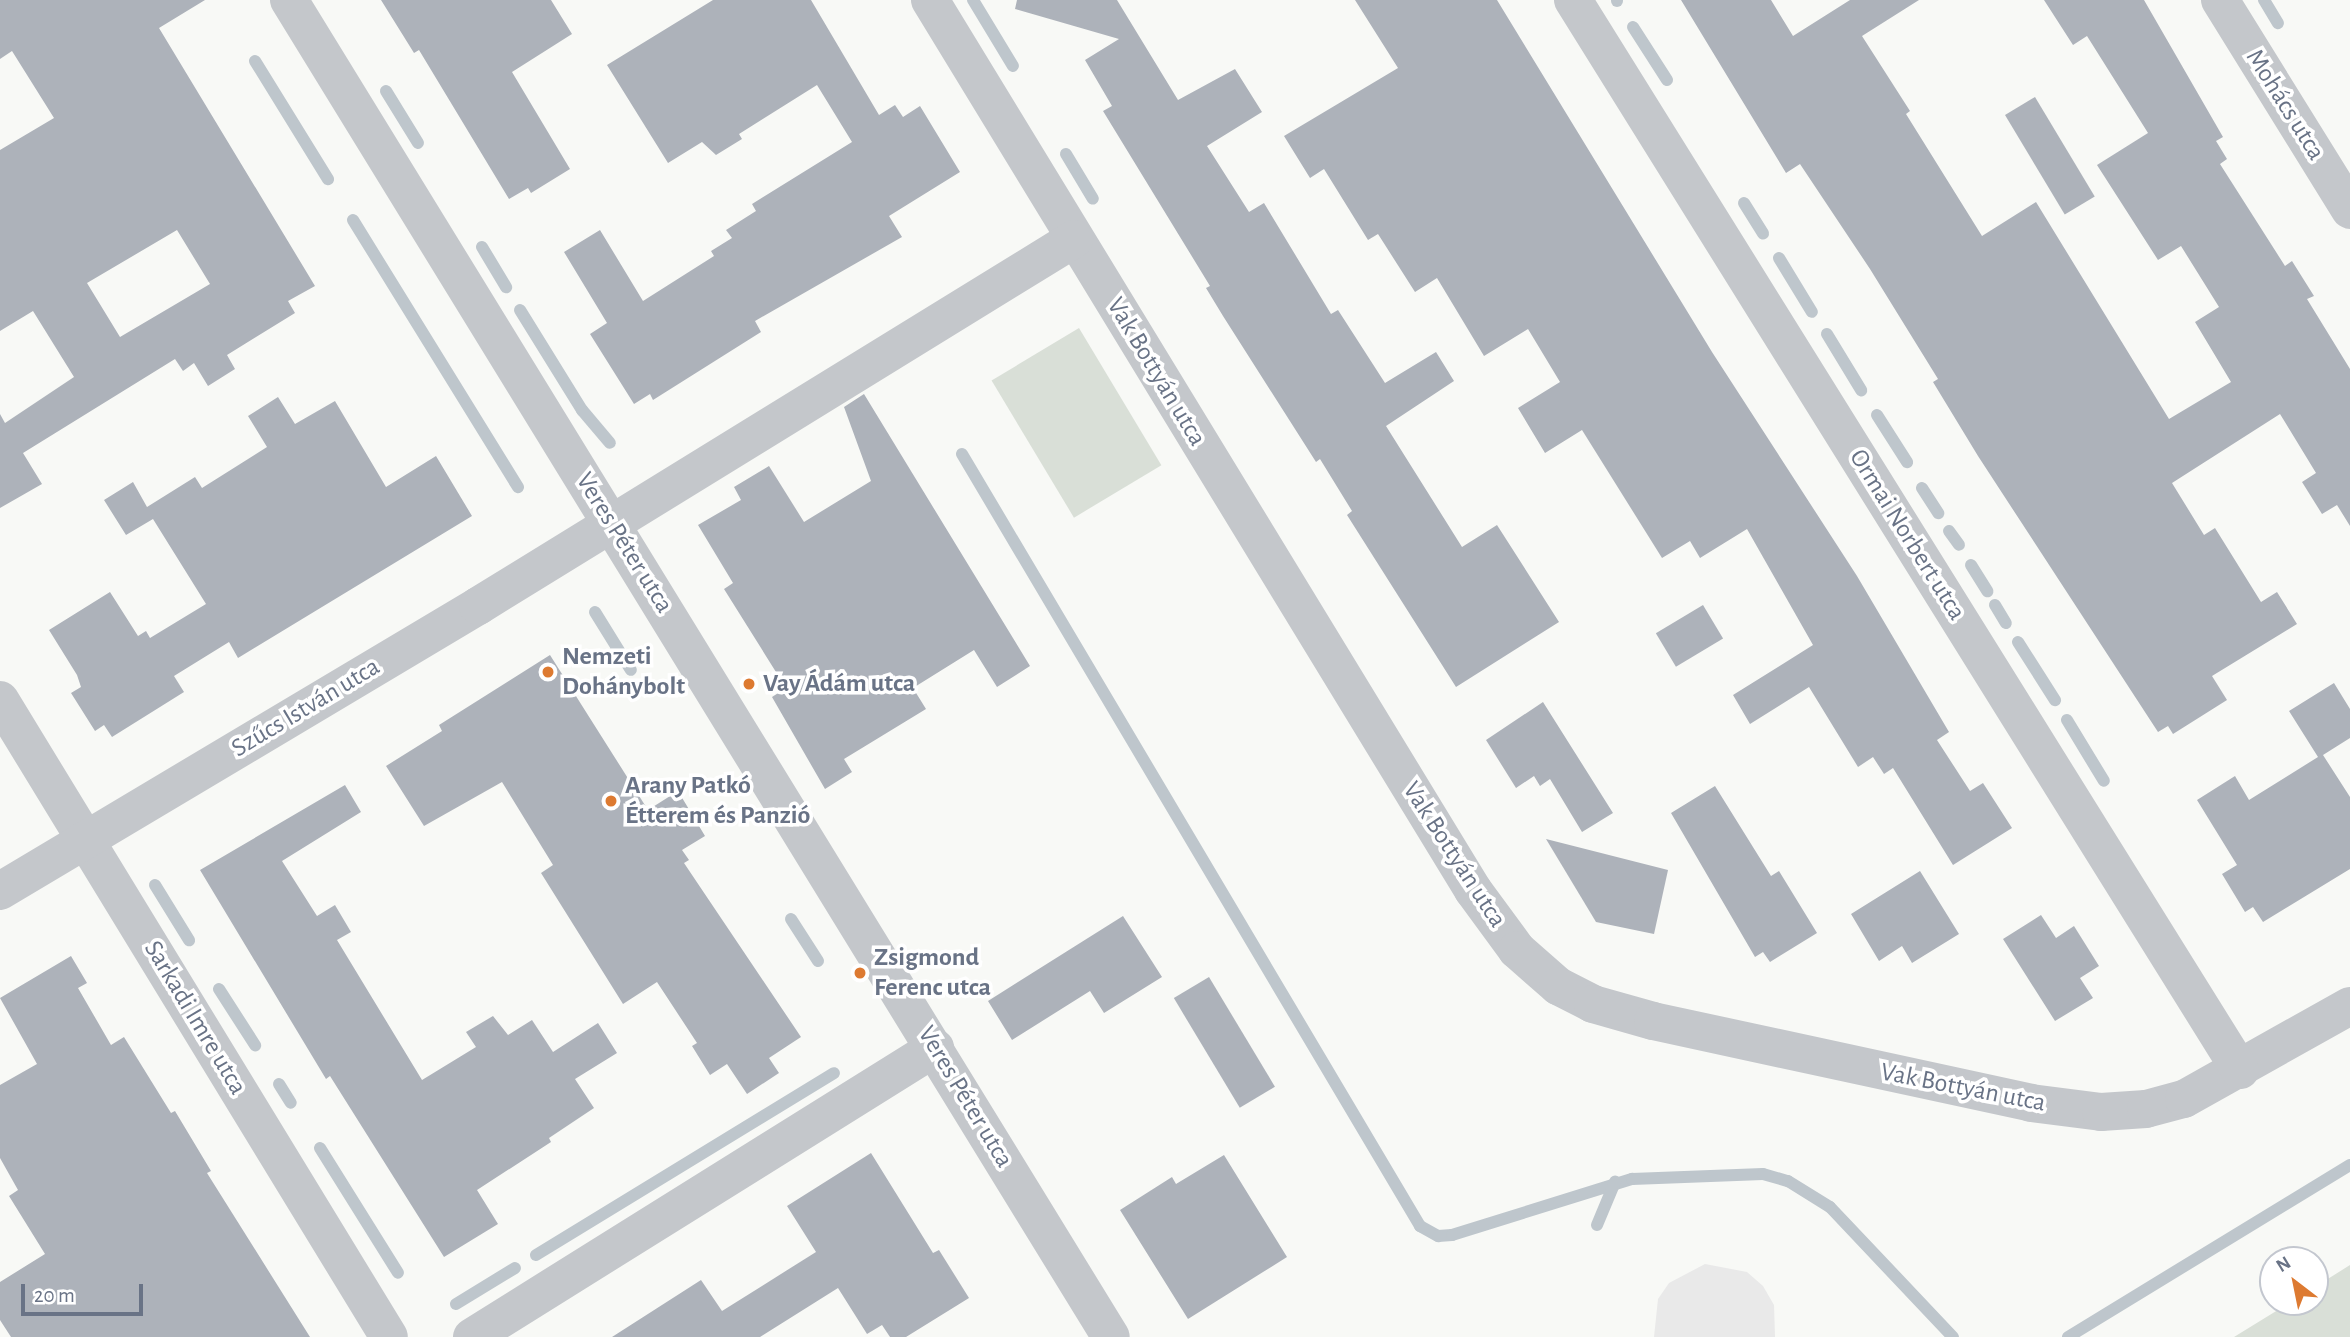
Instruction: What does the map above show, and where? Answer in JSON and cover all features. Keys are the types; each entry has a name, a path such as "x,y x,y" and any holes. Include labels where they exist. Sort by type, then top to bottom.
{"street":[{"name":"Veres Péter utca","path":"289,0 1111,1337"},
{"name":"Vak Bottyán utca","path":"930,0 1473,890 1517,950 1558,985 1593,1003 1653,1021 2065,1108 2101,1112 2160,1106 2240,1070 2350,1006"},
{"name":"Ormai Norbert utca","path":"1573,0 2240,1070"},
{"name":"Mohács utca","path":"2220,0 2350,210"},
{"path":"611,522 1074,239"},
{"name":"Szűcs István utca","path":"0,891 611,522"},
{"name":"Sarkadi Imre utca","path":"0,700 389,1337"},
{"path":"472,1337 935,1048"}],"shaded area":[{"path":"1079,328 1161,465 1074,518 992,381"},
{"path":"1705,1264 1747,1272 1763,1286 1774,1305 1775,1337 1654,1337 1658,1299 1669,1283"},
{"path":"2350,1265 2350,1337 2234,1337 2268,1316 2329,1316 2329,1278"}],"building":[{"path":"0,0 205,0 159,28 315,286 288,301 295,313 227,355 235,369 208,386 194,363 183,371 175,359 23,453 42,484 0,508 0,414 5,423 74,377 33,311 0,331 0,150 54,118 12,51 0,59","holes":["177,230 210,284 120,337 87,283"]},
{"path":"381,0 551,0 572,34 512,72 570,169 531,193 528,188 509,199 419,50 414,53"},
{"path":"713,0 811,0 879,115 895,105 903,117 920,106 960,172 889,216 902,237 755,321 761,332 653,400 650,394 634,404 590,334 607,323 564,252 600,230 643,301 714,256 711,251 732,238 726,230 756,211 752,204 852,142 817,85 739,134 742,139 716,155 702,142 668,163 607,65"},
{"path":"1017,0 1117,0 1178,100 1235,69 1262,112 1207,146 1249,212 1264,203 1331,314 1338,310 1385,383 1436,352 1454,381 1386,426 1462,547 1497,525 1559,622 1456,687 1347,515 1352,511 1320,459 1316,462 1223,316 1206,288 1210,286 1103,111 1112,106 1085,60 1119,39 1015,9"},
{"path":"1355,0 1497,0 1712,352 1857,576 1949,732 1937,740 1970,791 1983,783 2012,828 1953,865 1893,768 1884,774 1873,757 1858,767 1809,687 1750,724 1733,695 1813,645 1747,529 1700,558 1690,541 1662,558 1582,430 1545,453 1518,408 1560,382 1528,329 1484,356 1437,278 1415,292 1378,234 1368,240 1324,169 1310,178 1284,136 1398,68"},
{"path":"1681,0 1771,0 1793,36 1850,0 1919,0 1862,36 1910,111 1906,114 1982,236 2036,202 2169,419 2231,382 2195,322 2219,307 2181,246 2158,260 2097,165 2148,133 2087,36 2073,45 2044,0 2144,0 2223,137 2216,141 2227,159 2220,164 2285,266 2292,261 2314,296 2307,299 2350,369 2350,526 2337,505 2322,514 2302,482 2316,473 2280,414 2172,483 2204,535 2215,528 2261,602 2277,592 2297,624 2212,676 2227,700 2173,734 2168,726 2158,732 1978,456 1933,382 1938,379 1870,269 1800,164 1786,173"},
{"path":"2035,97 2095,196 2065,214 2005,115"},
{"path":"864,394 1030,666 997,687 974,650 913,688 926,709 844,759 852,772 825,789 772,697 786,688 724,589 733,583 698,525 741,500 734,487 769,466 804,522 871,481 844,407"},
{"path":"278,397 295,424 335,401 386,487 436,456 472,516 238,658 229,642 174,676 184,692 112,737 104,725 95,731 71,693 81,687 77,675 49,630 110,592 138,636 146,631 150,638 206,604 153,519 126,535 104,500 133,482 147,507 195,477 202,488 267,447 248,416"},
{"path":"1703,605 1723,638 1676,667 1656,633"},
{"path":"550,655 648,810 678,791 705,836 682,850 689,860 684,863 801,1037 769,1058 779,1073 747,1094 727,1064 710,1075 692,1046 697,1043 657,982 623,1004 541,873 553,865 502,782 424,826 386,766 442,731 439,725"},
{"path":"2334,683 2350,709 2350,738 2323,755 2350,797 2350,869 2263,922 2253,907 2245,912 2222,874 2237,865 2197,800 2235,776 2249,800 2318,757 2289,711"},
{"path":"1543,702 1613,813 1582,832 1550,779 1540,786 1534,776 1516,788 1486,740"},
{"path":"345,785 361,812 282,861 317,916 335,905 351,932 337,940 422,1080 476,1047 466,1032 493,1016 508,1035 532,1020 553,1052 598,1023 617,1053 575,1079 594,1108 549,1138 551,1142 477,1190 498,1224 444,1257 330,1076 326,1079 200,870"},
{"path":"1715,786 1771,876 1779,871 1817,933 1770,962 1763,952 1755,957 1671,813"},
{"path":"1546,839 1668,870 1654,934 1596,922"},
{"path":"1920,871 1959,934 1912,963 1902,946 1879,961 1851,914"},
{"path":"2041,915 2056,938 2074,926 2099,966 2080,978 2093,998 2055,1021 2003,939"},
{"path":"1123,916 1162,977 1104,1013 1090,991 1012,1040 988,1001"},
{"path":"71,956 87,983 78,988 111,1045 124,1037 171,1113 175,1111 211,1171 207,1173 310,1337 11,1337 0,1320 0,1282 45,1254 9,1196 18,1190 0,1158 0,1085 37,1064 0,998"},
{"path":"1209,977 1275,1087 1240,1108 1174,998"},
{"path":"871,1153 933,1253 939,1250 969,1298 906,1337 890,1337 882,1325 867,1334 838,1288 760,1337 612,1337 701,1280 722,1311 816,1252 787,1206"},
{"path":"1224,1155 1287,1257 1188,1319 1120,1210 1172,1177 1176,1184"}],"waterway":[{"path":"973,0 1013,66"},
{"path":"2264,0 2278,23"},
{"path":"1633,27 1667,80"},
{"path":"255,61 328,179"},
{"path":"386,91 418,143"},
{"path":"1066,154 1093,199"},
{"path":"1744,203 1763,233"},
{"path":"353,220 518,487"},
{"path":"482,247 506,287"},
{"path":"1779,258 1812,312"},
{"path":"520,310 582,410 610,443"},
{"path":"1827,334 1861,390"},
{"path":"1877,415 1907,462"},
{"path":"962,454 1420,1226 1438,1236 1452,1235 1632,1179 1763,1174 1788,1181 1830,1207 1953,1337"},
{"path":"1922,488 1938,513"},
{"path":"1949,531 1959,545"},
{"path":"1971,565 1987,591"},
{"path":"1995,605 2006,623"},
{"path":"595,612 631,670"},
{"path":"2018,642 2055,700"},
{"path":"2067,720 2104,781"},
{"path":"155,885 189,940"},
{"path":"791,919 818,961"},
{"path":"219,989 255,1045"},
{"path":"536,1255 834,1073"},
{"path":"279,1084 291,1103"},
{"path":"320,1148 398,1273"},
{"path":"2068,1337 2350,1165"},
{"path":"1597,1225 1615,1182"},
{"path":"456,1304 515,1268"}],"place":[{"name":"Nemzeti Dohánybolt","path":"548,672"},
{"name":"Vay Ádám utca","path":"749,684"},
{"name":"Arany Patkó Étterem és Panzió","path":"611,801"},
{"name":"Zsigmond Ferenc utca","path":"860,973"}]}
